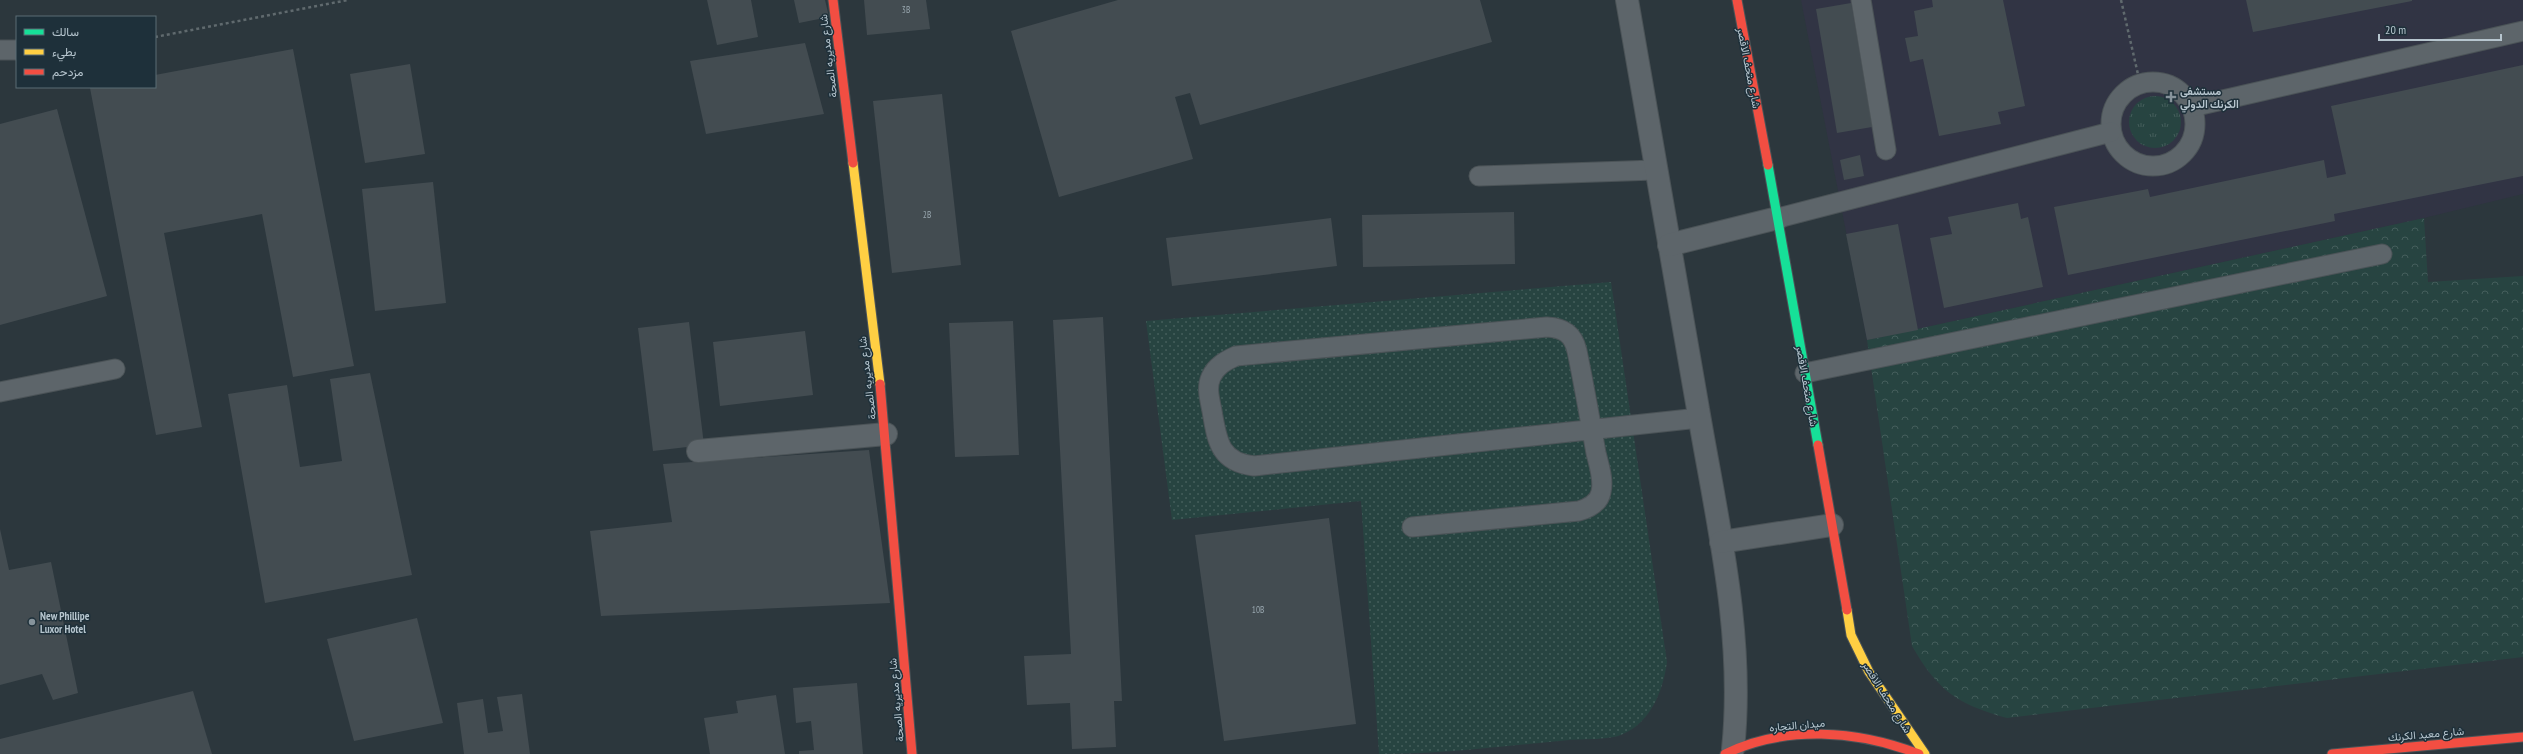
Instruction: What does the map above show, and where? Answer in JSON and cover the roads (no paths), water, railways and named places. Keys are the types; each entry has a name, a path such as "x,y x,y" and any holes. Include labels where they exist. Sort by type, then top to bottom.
{"street":[{"name":"شارع مديريه الصحة","path":"833,0 886,434 912,754"},
{"path":"1627,0 1721,542 1736,654 1737,714 1729,752"},
{"name":"شارع متحف الاقصر","path":"1737,0 1778,218 1832,525 1844,604 1851,635 1869,672 1925,754"},
{"path":"1669,245 1778,218"},
{"path":"698,451 886,434"},
{"path":"1721,542 1832,525"},
{"name":"ميدان التجاره","path":"1729,752 1777,737 1824,733 1869,738 1919,754"},
{"name":"شارع معبد الكرنك","path":"2332,754 2523,737"}],"lane":[{"path":"1860,0 1886,150"},
{"path":"2192,107 2523,31"},
{"path":"0,50 16,50"},
{"path":"2156,80 2171,84 2184,94 2192,107 2196,122 2194,138 2186,152 2173,162 2158,166 2142,165 2128,158 2117,147 2111,132 2111,117 2116,101 2126,90 2140,82 2156,80"},
{"path":"1778,218 2111,132"},
{"path":"1479,176 1656,170"},
{"path":"1805,372 2382,254"},
{"path":"1412,527 1589,508 1601,493 1602,483 1592,429 1574,340 1568,332 1558,328 1236,356 1216,368 1210,378 1208,390 1217,441 1231,459 1248,465 1592,429 1699,418"},
{"path":"0,392 115,369"}],"place":[{"name":"مستشفى الكرنك الدولي","path":"2171,97"},
{"name":"New Phillipe Luxor Hotel","path":"32,622"}]}
